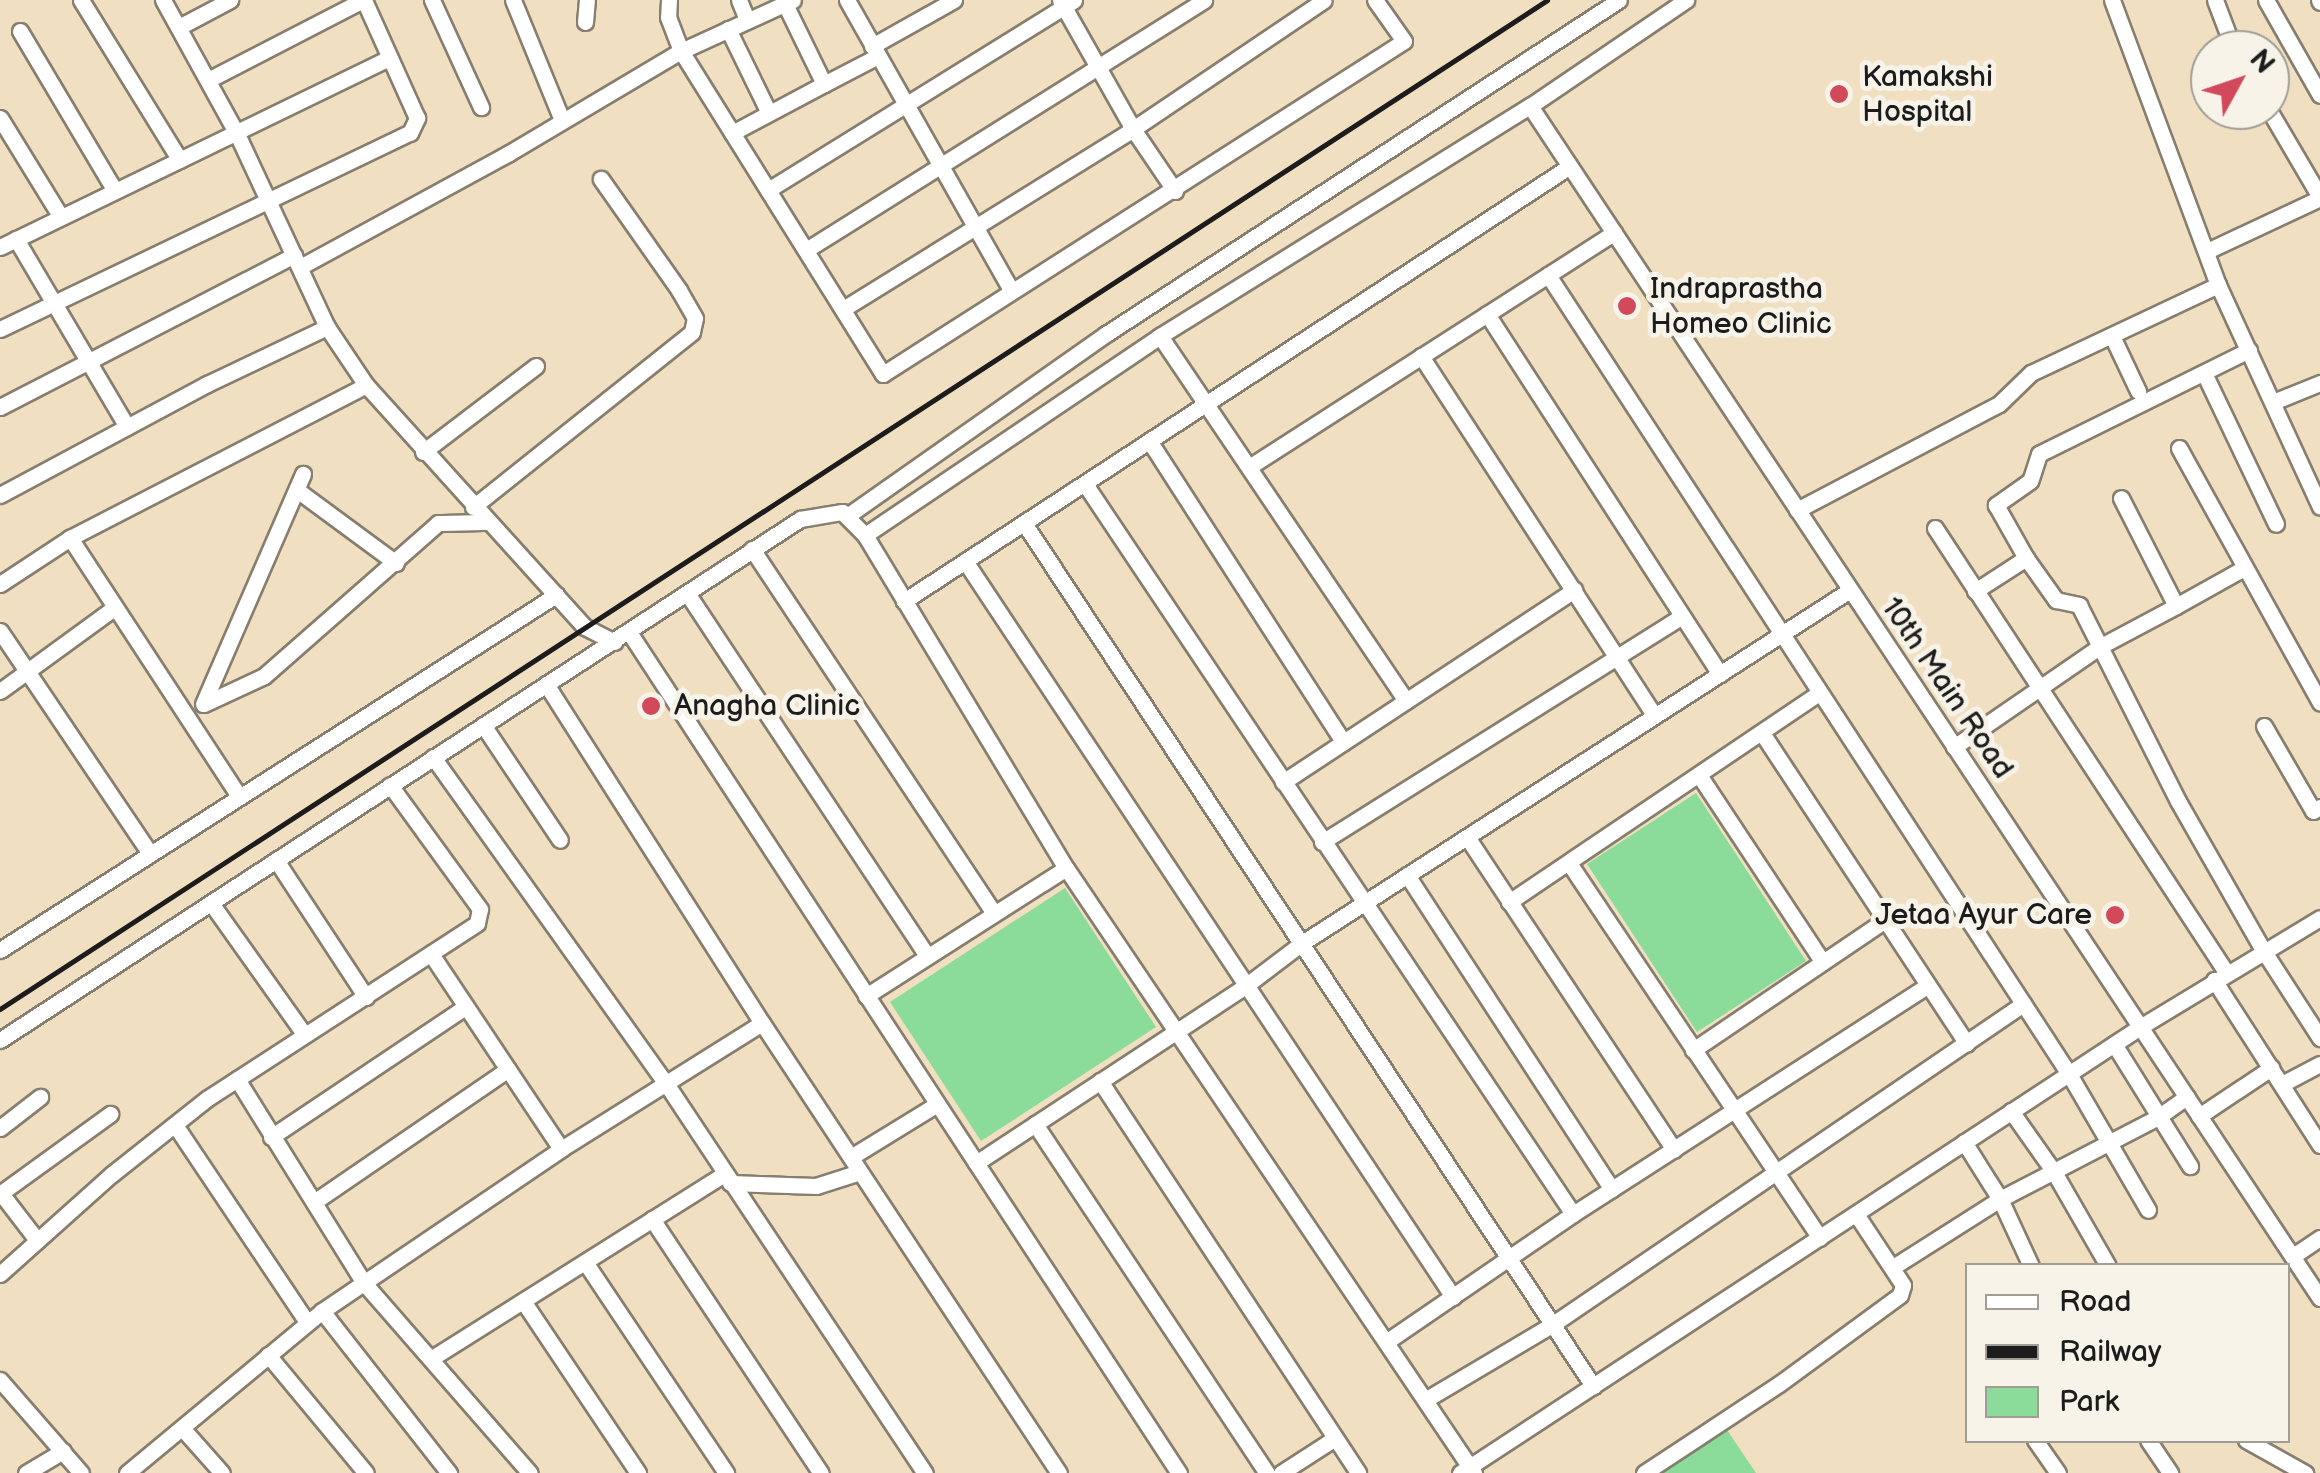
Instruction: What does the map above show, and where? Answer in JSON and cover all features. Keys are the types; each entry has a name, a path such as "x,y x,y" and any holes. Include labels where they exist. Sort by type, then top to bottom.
{"street":[{"path":"80,0 180,160"},
{"path":"163,0 237,134 327,326 366,385 586,627 614,642"},
{"path":"180,27 230,0"},
{"path":"0,330 270,204 416,126 418,118 363,0 208,80"},
{"path":"432,0 481,107"},
{"path":"512,0 562,120"},
{"path":"585,22 587,0"},
{"path":"668,0 668,17 681,51 883,374 1011,290 1175,191 1404,41 1375,0"},
{"path":"739,0 747,20"},
{"path":"847,0 972,228 1011,290"},
{"path":"732,133 824,84 954,0"},
{"path":"806,250 1204,0"},
{"path":"843,309 1133,130 1324,0"},
{"path":"848,516 1106,334 1619,0"},
{"path":"865,535 1160,336 1530,106 1686,0"},
{"path":"2112,0 2218,285 2320,507"},
{"path":"2215,0 2226,30"},
{"path":"2266,0 2320,95"},
{"path":"0,408 297,261 562,120 681,51 789,2 824,84"},
{"path":"768,190 1066,2 1133,130 1175,191"},
{"path":"728,29 768,111"},
{"path":"20,31 115,191"},
{"path":"126,427 53,303 5,242 390,58"},
{"name":"10th Main Road","path":"1530,106 2320,1298"},
{"path":"0,118 61,217"},
{"path":"2207,252 2320,198 2281,130"},
{"path":"904,601 1570,166"},
{"path":"474,507 692,332 694,318 679,290 601,179"},
{"path":"1249,467 1614,233"},
{"path":"1548,275 2069,1074 2106,1144 2148,1210"},
{"path":"1797,510 1999,404 2031,373 2218,285"},
{"path":"1487,314 1720,674"},
{"path":"0,495 327,326"},
{"path":"1160,336 1406,701"},
{"path":"2112,336 2138,391"},
{"path":"2249,350 2040,454 2030,481 1996,503 2026,558 2056,600 2077,602 2178,801 2263,950 2320,1038"},
{"path":"1422,356 1656,716"},
{"path":"423,452 536,366"},
{"path":"2204,373 2276,524"},
{"path":"2273,402 2320,383"},
{"path":"0,584 70,538 366,385"},
{"path":"1150,442 1342,742"},
{"path":"2179,448 2320,702"},
{"path":"204,704 300,482 396,563"},
{"path":"1085,484 1573,1214"},
{"path":"2121,498 2176,606"},
{"path":"0,1040 800,519 842,512 865,535 1066,868 1425,1400 1468,1471 2140,1027 2320,919"},
{"path":"185,717 264,676 438,523 487,522"},
{"path":"1024,523 1593,1386"},
{"path":"1935,528 2220,976 2320,1145"},
{"path":"70,538 238,796"},
{"path":"752,550 994,913"},
{"path":"1975,590 2026,558"},
{"path":"965,561 1453,1297"},
{"path":"1954,748 2036,687 2099,647 2244,568"},
{"path":"1282,782 1574,590"},
{"path":"976,1163 1363,904 1850,590"},
{"path":"687,593 927,956"},
{"path":"0,950 556,594"},
{"path":"0,691 116,607"},
{"path":"1322,842 1682,616"},
{"path":"0,631 150,853"},
{"path":"628,632 1179,1473"},
{"path":"546,684 762,1022 1059,1473"},
{"path":"1510,902 1819,693"},
{"path":"484,724 560,840"},
{"path":"2264,726 2313,812 2320,807"},
{"path":"1762,732 1967,1044"},
{"path":"433,757 666,1085 925,1473"},
{"path":"1698,776 1823,962"},
{"path":"0,1274 175,1125 237,1078 477,923 480,909 390,786"},
{"path":"1466,837 1674,1150"},
{"path":"276,860 366,997"},
{"path":"1569,863 1820,1238"},
{"path":"866,996 1066,868"},
{"path":"1408,875 1612,1189"},
{"path":"211,903 304,1034"},
{"path":"1693,1050 1885,920"},
{"path":"431,954 560,1149"},
{"path":"1386,1342 1573,1214 1928,985"},
{"path":"1425,1400 1553,1324 2023,1004"},
{"path":"271,1138 465,1007"},
{"path":"126,1473 322,1311 560,1149 762,1022"},
{"path":"2114,1044 2190,1166"},
{"path":"2282,1084 2320,1064"},
{"path":"2200,1116 2271,1068"},
{"path":"314,1202 508,1069"},
{"path":"237,1078 364,1284 530,1473"},
{"path":"1100,1081 1358,1473"},
{"path":"1892,1266 2000,1199 2158,1117 2187,1096"},
{"path":"0,1128 40,1098"},
{"path":"851,1157 937,1104"},
{"path":"2012,1112 2054,1172 2106,1263"},
{"path":"36,1240 0,1192 110,1114"},
{"path":"1036,1124 1267,1473"},
{"path":"175,1125 307,1322"},
{"path":"1964,1142 2000,1199 2029,1263"},
{"path":"432,1358 652,1219 727,1179 816,1186 860,1172"},
{"path":"1644,1473 1780,1384 1900,1295 1903,1285 1856,1214"},
{"path":"652,1219 821,1473"},
{"path":"2293,1256 2320,1238"},
{"path":"585,1262 726,1473"},
{"path":"523,1301 638,1473"},
{"path":"322,1311 449,1473"},
{"path":"268,1355 366,1473"},
{"path":"0,1380 81,1473"},
{"path":"182,1428 222,1473"},
{"path":"1281,1473 1335,1438"},
{"path":"2037,1443 2058,1473"},
{"path":"2150,1443 2170,1473"},
{"path":"2251,1443 2305,1473"},
{"path":"26,1473 63,1451"}],"green space":[{"path":"1696,793 1806,961 1697,1032 1587,864"},
{"path":"1065,888 1156,1027 981,1141 890,1002"},
{"path":"1725,1427 1756,1473 1659,1473"}],"railway":[{"path":"0,1009 1547,0"}],"place":[{"name":"Kamakshi Hospital","path":"1839,94"},
{"name":"Indraprastha Homeo Clinic","path":"1627,306"},
{"name":"Anagha Clinic","path":"651,706"},
{"name":"Jetaa Ayur Care","path":"2115,915"}]}
